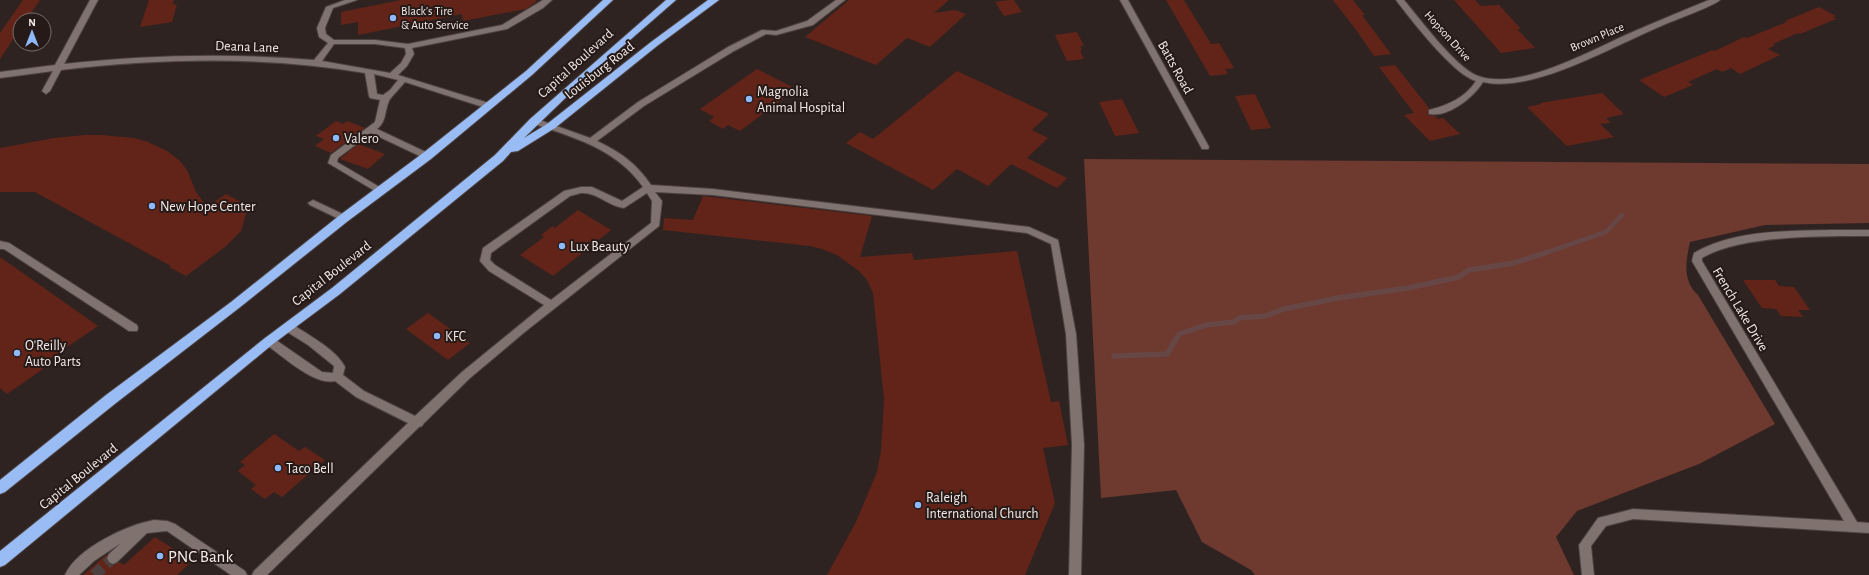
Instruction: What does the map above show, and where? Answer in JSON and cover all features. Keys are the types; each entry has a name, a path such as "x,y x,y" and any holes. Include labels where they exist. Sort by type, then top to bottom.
{"highway":[{"name":"Capital Boulevard","path":"0,488 110,399 235,305 344,218 427,156 540,63 608,0"},
{"name":"Capital Boulevard","path":"0,560 269,341 336,291 499,158 534,121 671,0"},
{"name":"Louisburg Road","path":"499,158 550,126 654,44 714,0"}],"street":[{"path":"46,91 82,19 94,0"},
{"path":"353,0 330,7 321,28 322,35 332,42 375,42 408,46 504,27 548,0"},
{"path":"590,142 641,104 731,49 765,32 776,33 810,23 841,0"},
{"name":"Batts Road","path":"1124,0 1205,147"},
{"name":"Hopson Drive","path":"1400,0 1455,63 1467,74 1482,80"},
{"name":"Brown Place","path":"1482,80 1514,80 1556,68 1716,0"},
{"path":"316,63 332,42"},
{"path":"392,76 404,64 410,54 408,46"},
{"name":"Deana Lane","path":"0,75 59,67 178,58 252,58 316,63 369,71 403,79 488,106"},
{"path":"369,71 373,96 385,98"},
{"path":"380,191 332,163 334,157 379,123 385,98 393,92 403,79"},
{"path":"1432,112 1446,109 1462,101 1476,90 1482,80"},
{"path":"258,575 418,423 466,375 552,305 656,224 657,202 636,172 614,153 550,126 534,121"},
{"path":"371,130 427,156"},
{"path":"552,305 492,268 485,261 486,251 567,193 581,190 594,191 616,204 624,205 648,188 713,192 1029,230 1055,242 1071,334 1078,445 1075,575"},
{"path":"313,203 344,218"},
{"name":"French Lake Drive","path":"1854,527 1704,275 1697,261 1697,256 1702,251 1726,244 1783,235 1825,232 1869,233"},
{"path":"0,245 6,245 133,328"},
{"path":"288,327 312,342 338,363 340,367 337,376"},
{"path":"269,341 319,376 330,378 337,376"},
{"path":"337,376 360,394 418,423"},
{"path":"1588,575 1585,545 1602,522 1633,514 1869,528"},
{"path":"71,575 77,567 99,549 118,538 146,527 168,526 242,575"},
{"path":"113,558 146,527"}],"shaded area":[{"path":"1084,159 1869,164 1869,223 1765,225 1690,242 1686,270 1689,283 1698,295 1775,424 1699,464 1577,511 1556,537 1574,575 1255,575 1251,570 1202,542 1176,490 1101,498"}],"building":[{"path":"23,0 40,0 32,12 15,12"},
{"path":"149,0 174,0 173,5 177,4 172,22 140,27"},
{"name":"Black’s Tire & Auto Service","path":"401,0 536,0 536,2 526,9 463,21 462,14 358,35 358,22 341,25 341,12"},
{"path":"849,0 949,0 934,13 955,10 966,14 930,47 907,38 876,65 805,37"},
{"path":"1014,0 1022,12 1004,16 995,2"},
{"path":"1166,0 1184,0 1211,44 1219,43 1234,68 1225,69 1228,74 1210,76"},
{"path":"1333,0 1353,0 1365,15 1362,15 1391,54 1374,56"},
{"path":"1454,0 1475,0 1481,6 1499,5 1521,29 1517,29 1535,48 1501,53"},
{"path":"1819,7 1836,16 1833,17 1836,19 1773,44 1775,45 1768,49 1780,55 1740,74 1731,68 1722,72 1717,69 1688,82 1693,85 1664,97 1639,80 1713,50 1715,51 1744,37 1747,38 1787,22 1785,21"},
{"path":"12,16 12,41 0,59 0,33"},
{"path":"1077,32 1084,46 1080,46 1082,50 1080,51 1084,59 1067,61 1055,35"},
{"path":"1395,65 1429,108 1428,115 1435,116 1438,119 1443,118 1460,134 1430,141 1404,115 1414,113 1379,67"},
{"name":"Magnolia Animal Hospital","path":"757,69 796,89 740,131 728,125 723,129 709,121 714,117 700,109"},
{"path":"957,71 1049,114 1032,130 1048,138 1027,158 1067,178 1057,188 1011,164 988,186 957,169 933,190 846,143 860,132 873,139"},
{"path":"1602,93 1624,114 1606,118 1611,123 1600,124 1614,137 1567,146 1527,107 1541,104 1540,103"},
{"path":"1255,94 1271,128 1251,130 1235,96"},
{"path":"1122,99 1139,133 1115,136 1099,102"},
{"name":"Valero","path":"336,121 343,124 347,121 365,128 331,153 315,146 324,139 316,136"},
{"name":"New Hope Center","path":"85,135 134,138 148,142 167,151 180,161 187,170 196,192 207,207 226,194 241,202 246,214 241,231 225,247 186,276 169,267 171,266 35,192 0,192 0,148 54,138"},
{"name":"Valero","path":"358,144 385,154 368,169 340,159"},
{"path":"703,196 872,216 860,257 912,253 914,260 1017,251 1051,402 1059,401 1068,445 1043,448 1055,503 1025,575 827,575 856,522 877,472 881,451 884,399 873,293 867,280 859,271 837,255 822,249 810,246 663,230 664,218 693,220"},
{"name":"Lux Beauty","path":"578,210 611,230 553,276 520,255 544,237 541,235 553,226 555,228"},
{"path":"0,257 98,326 39,366 43,369 7,394 0,388"},
{"path":"1743,280 1775,280 1779,286 1794,287 1810,310 1798,310 1803,317 1781,316 1776,309 1762,308"},
{"name":"KFC","path":"428,313 470,343 448,360 406,329"},
{"name":"Taco Bell","path":"274,434 299,451 305,447 325,460 282,497 274,492 265,499 251,489 256,485 238,471 245,465 240,462"},
{"name":"PNC Bank","path":"155,537 192,561 177,575 83,575 107,554 106,559 108,563 114,565 119,562 124,565"}],"waterway":[{"path":"1546,253 1606,232 1622,215"},
{"path":"1114,356 1167,354 1179,334 1206,325 1234,322 1239,318 1265,316 1284,309 1338,298 1408,288 1459,277 1469,270 1514,263 1546,253"}],"tunnel":[{"path":"94,575 113,558"}],"place":[{"name":"Black’s Tire & Auto Service","path":"393,18"},
{"name":"Magnolia Animal Hospital","path":"749,99"},
{"name":"Valero","path":"336,138"},
{"name":"New Hope Center","path":"152,206"},
{"name":"Lux Beauty","path":"562,246"},
{"name":"KFC","path":"437,336"},
{"name":"O'Reilly Auto Parts","path":"17,353"},
{"name":"Taco Bell","path":"278,468"},
{"name":"Raleigh International Church","path":"918,505"},
{"name":"PNC Bank","path":"160,556"}]}
